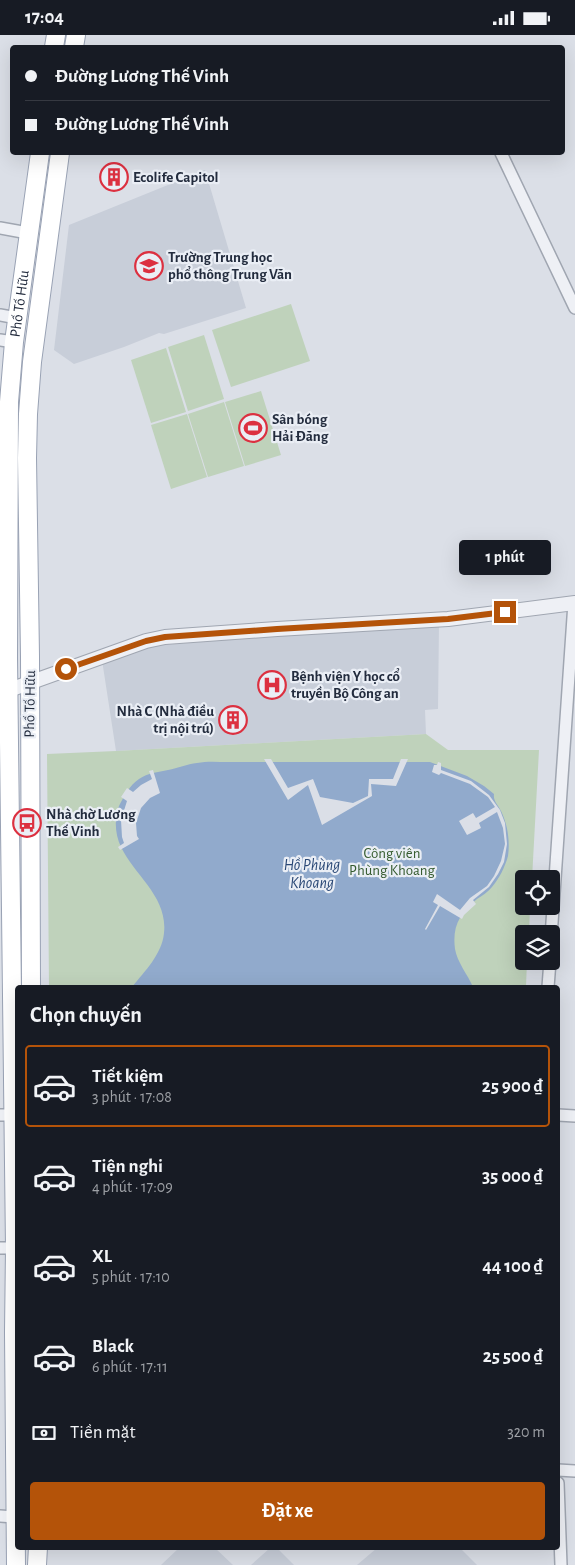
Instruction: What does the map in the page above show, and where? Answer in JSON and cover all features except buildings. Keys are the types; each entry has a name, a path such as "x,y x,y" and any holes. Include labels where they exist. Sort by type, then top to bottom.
{"main road":[{"name":"Phố Tố Hữu","path":"16,1565 7,1516 8,1248 11,1121 4,692 4,403 9,317 28,230 40,155"},
{"name":"Phố Tố Hữu","path":"31,985 28,414 32,362 60,155"},
{"path":"28,230 48,232"},
{"path":"37,1565 38,1550"}],"street":[{"path":"503,155 575,308"},
{"path":"0,228 28,230"},
{"path":"4,692 146,641 165,637 448,619 574,603 552,925"},
{"path":"548,985 549,970"},
{"path":"560,1115 575,1116"},
{"path":"560,1470 575,1471"},
{"path":"560,1538 561,1565"}],"shaded area":[{"name":"Trường Trung học phổ thông Trung Văn","path":"205,170 246,308 164,334 159,333 74,364 54,350 69,225"},
{"name":"Bệnh viện Y học cổ truyền Bộ Công an","path":"439,623 438,709 425,710 426,734 116,751 102,660 151,646"},
{"path":"177,1550 217,1550 233,1565 161,1565"},
{"path":"268,1550 279,1550 294,1565 251,1565"},
{"path":"375,1550 462,1550 477,1565 357,1565"}],"green space":[{"path":"291,304 310,361 231,387 212,330"},
{"path":"204,335 224,399 188,411 168,347"},
{"path":"166,348 186,412 151,423 131,360"},
{"name":"Sân bóng Hải Đăng","path":"261,391 281,455 245,466 225,402"},
{"name":"Sân bóng Hải Đăng","path":"224,402 244,466 208,477 188,414"},
{"path":"187,414 207,477 171,489 151,425"},
{"name":"Hồ Phùng Khoang","path":"426,734 448,750 539,750 532,870 515,870 515,915 530,915 529,925 515,925 515,970 527,970 526,985 49,985 47,754"}],"water":[{"name":"Hồ Phùng Khoang","path":"209,762 430,762 467,776 494,794 495,801 507,828 509,839 508,856 503,869 489,891 466,909 458,921 454,941 460,964 472,985 134,985 152,962 160,948 163,941 164,920 156,898 121,847 116,832 117,811 133,784 146,775"}],"pier":[{"path":"264,759 271,759 288,788 313,779 320,797 353,803 368,796 369,779 393,779 401,759 408,759 396,786 371,784 372,796 322,825 308,785 288,800"},
{"path":"438,762 441,763 441,770 471,781 489,795 500,810 505,823 507,844 504,862 498,874 489,887 473,900 476,904 462,919 440,906 426,930 438,905 433,902 437,894 460,910 470,898 487,886 494,876 501,861 505,844 503,828 497,812 479,823 481,828 467,835 459,821 473,813 476,818 495,807 488,797 470,784 441,773 439,775 432,772 434,765 437,765"},
{"path":"153,770 160,793 150,798 141,808 136,823 139,839 120,850 118,847 124,843 121,820 127,801 121,797 127,788 133,792 152,779 149,771"}],"place":[{"name":"Ecolife Capitol","path":"114,177"},
{"name":"Trường Trung học phổ thông Trung Văn","path":"149,266"},
{"name":"Sân bóng Hải Đăng","path":"253,428"},
{"name":"Bệnh viện Y học cổ truyền Bộ Công an","path":"272,685"},
{"name":"Nhà C (Nhà điều trị nội trú)","path":"233,720"},
{"name":"Nhà chờ Lương Thế Vinh","path":"27,823"}],"route":[{"path":"66,669 146,641 165,637 448,619 505,612"}],"park label":[{"name":"Công viên Phùng Khoang","path":"392,862"}]}
